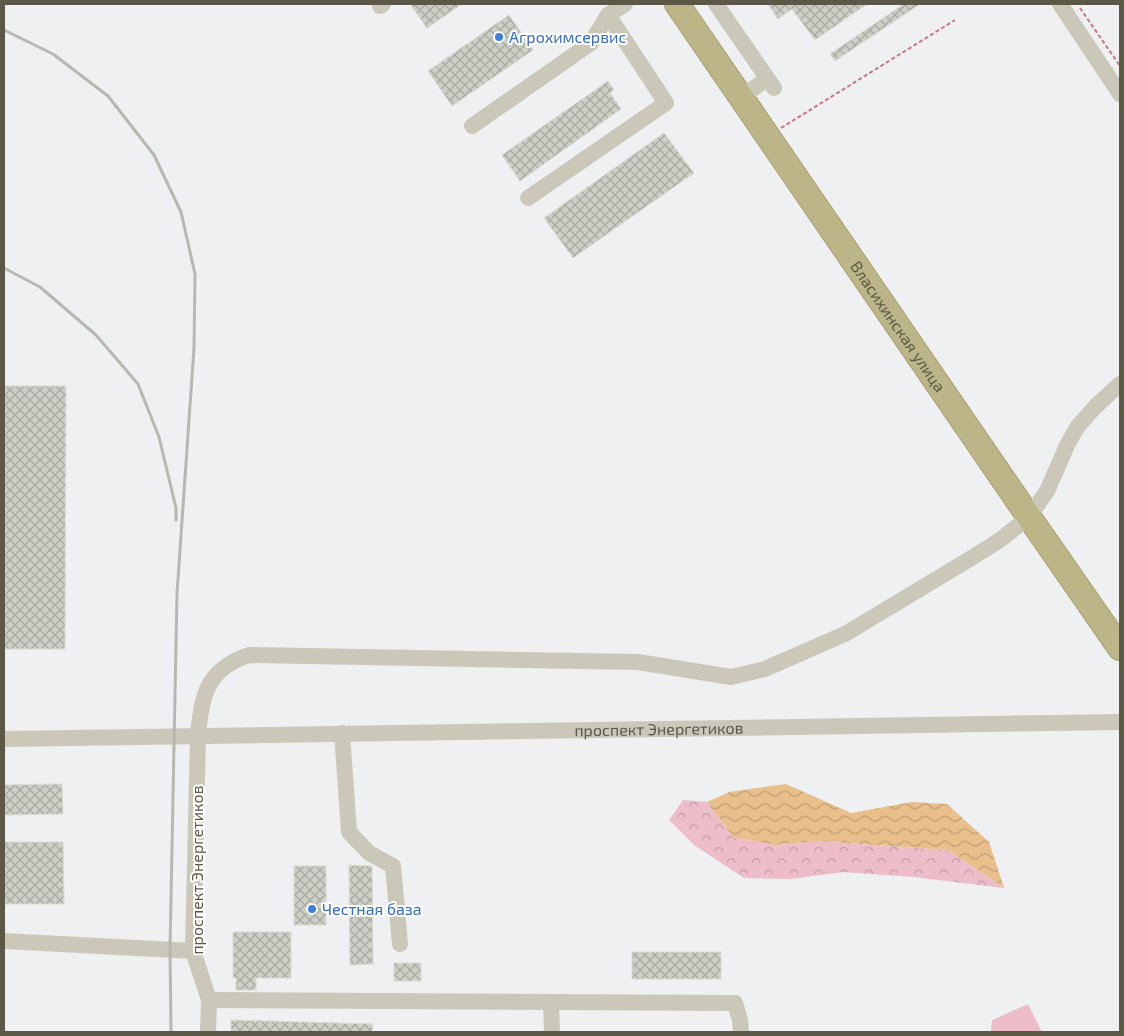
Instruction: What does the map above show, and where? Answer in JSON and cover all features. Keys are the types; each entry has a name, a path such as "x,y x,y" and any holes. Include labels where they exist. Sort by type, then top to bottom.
{"highway":[{"name":"Власихинская улица","path":"677,4 1120,648"}],"street":[{"path":"472,126 591,43 608,15 625,4"},
{"path":"716,4 771,83 741,97"},
{"path":"1060,4 1120,94"},
{"path":"528,198 666,103 608,15"},
{"path":"198,735 201,706 212,678 233,660 249,655 638,662 731,676 765,670 845,634 974,557 1000,540 1029,517 1047,492 1068,443 1078,426 1120,384"},
{"name":"проспект Энергетиков","path":"4,739 1120,722"},
{"path":"342,733 349,832 369,853 393,866 400,944"},
{"name":"проспект Энергетиков","path":"198,735 193,951 209,1000 208,1032"},
{"path":"4,941 193,951"},
{"path":"209,1000 735,1003 741,1032"},
{"path":"551,1002 552,1032"}],"path":[{"path":"1077,4 1120,66"},
{"path":"768,136 956,20"}],"green space":[{"path":"683,800 707,802 733,837 775,845 817,841 948,850 1004,888 913,877 843,872 791,879 744,878 694,845 669,820"},
{"path":"1028,1004 1042,1032 991,1032 992,1020"}],"water":[{"path":"786,784 851,813 912,802 947,804 989,842 1004,888 948,850 817,841 775,845 733,837 707,802 729,792"}],"building":[{"path":"410,4 462,4 427,28"},
{"path":"768,4 867,4 815,40 792,9 778,19"},
{"path":"904,4 920,4 835,61 830,54"},
{"path":"509,15 533,50 452,106 428,71"},
{"path":"608,81 614,90 610,93 621,109 520,181 502,155"},
{"path":"664,133 694,173 573,258 544,218"},
{"path":"4,386 66,386 65,649 4,649"},
{"path":"62,784 63,814 4,815 4,785"},
{"path":"4,842 63,842 64,904 4,904"},
{"path":"349,865 372,866 373,964 350,965"},
{"path":"294,866 326,866 326,925 294,925"},
{"path":"233,932 291,932 291,978 256,978 256,990 236,990 236,978 233,978"},
{"path":"632,952 721,952 721,979 632,979"},
{"path":"394,963 421,963 421,981 394,981"},
{"path":"231,1020 373,1024 372,1032 231,1032"}],"railway":[{"path":"4,30 53,54 108,96 154,155 181,212 195,274 194,348 177,593 170,950 171,1032"},
{"path":"4,268 40,287 96,335 138,384 159,437 176,508 176,520"}],"place":[{"name":"Агрохимсервис","path":"499,37"},
{"name":"Честная база","path":"312,909"}]}
